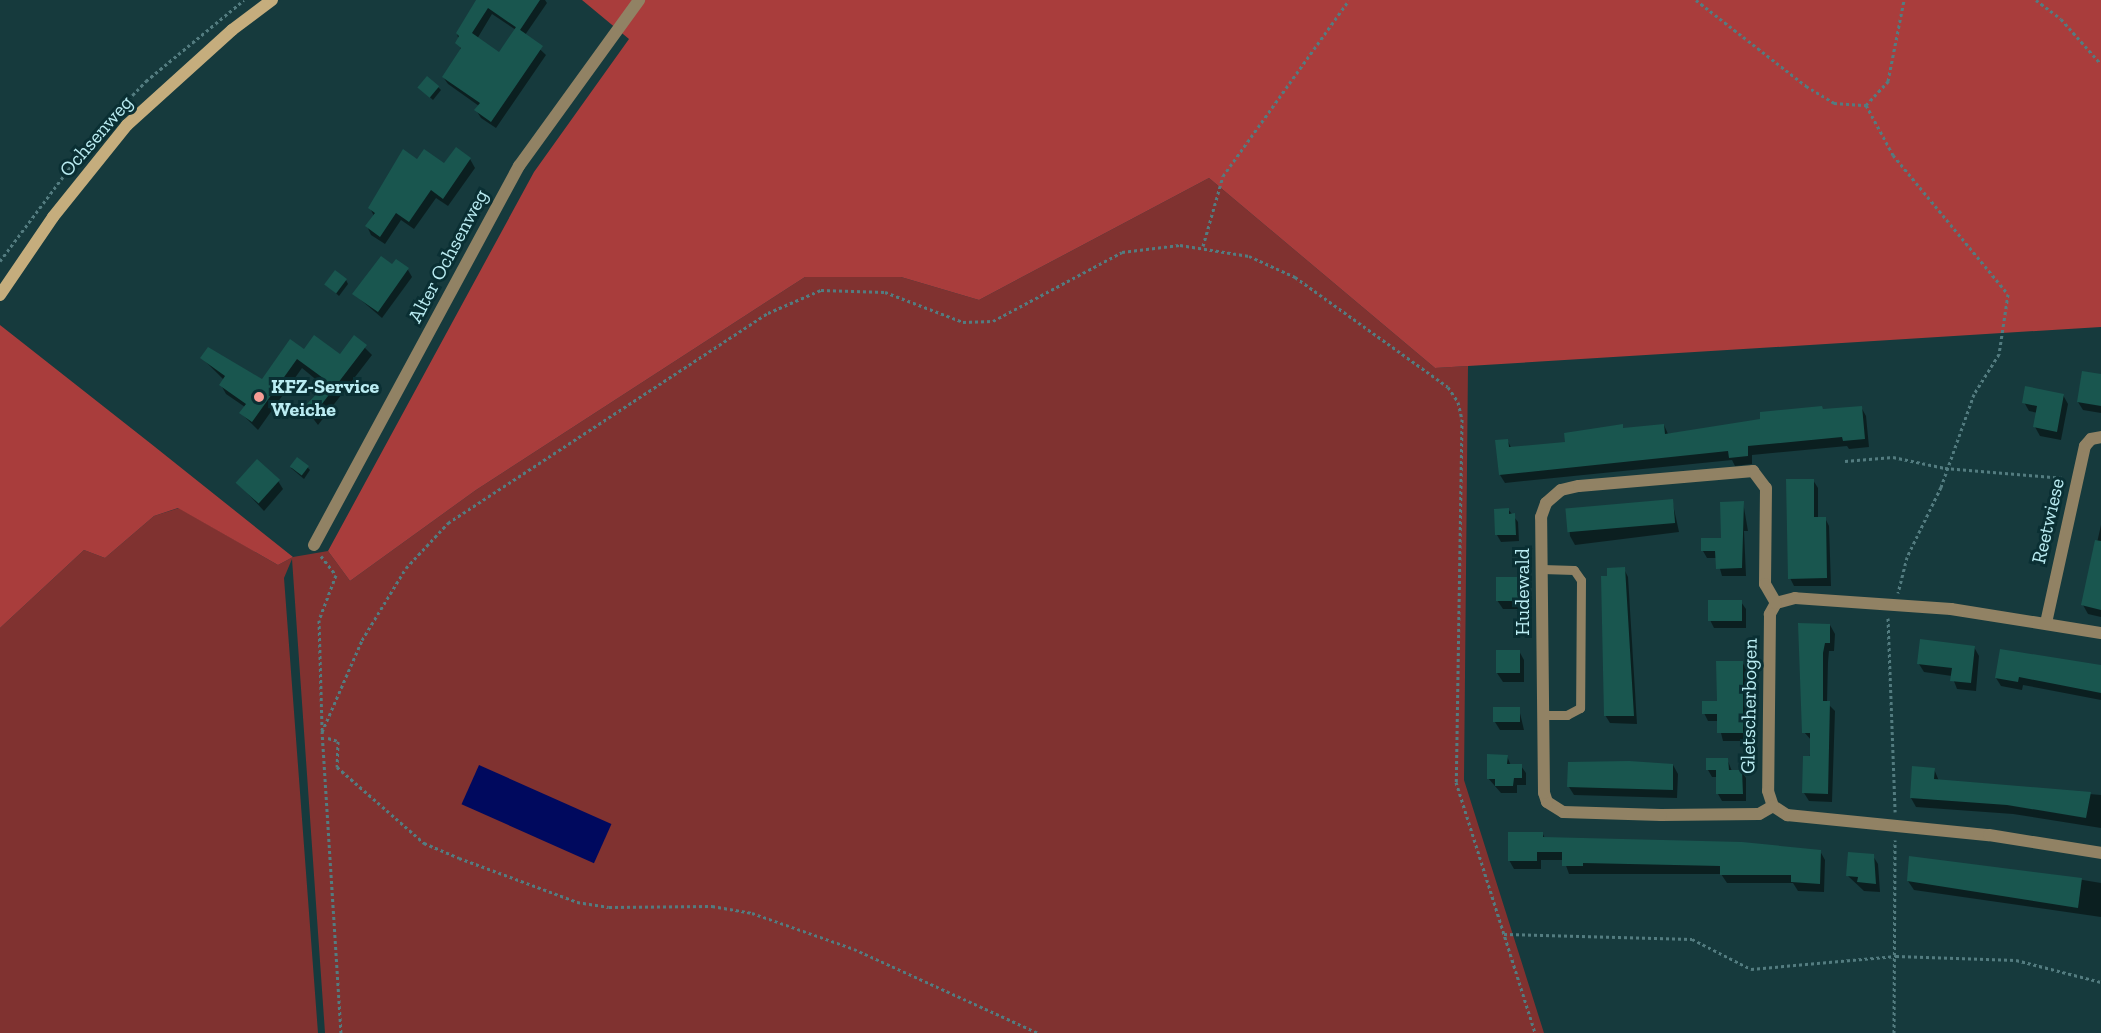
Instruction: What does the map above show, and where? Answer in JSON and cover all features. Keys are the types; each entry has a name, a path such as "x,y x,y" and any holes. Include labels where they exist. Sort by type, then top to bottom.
{"main road":[{"name":"Ochsenweg","path":"0,295 53,217 127,125 231,30 272,0"}],"street":[{"name":"Alter Ochsenweg","path":"314,545 519,166 639,0"},
{"name":"Reetwiese","path":"2046,623 2085,446 2091,439 2101,437"},
{"name":"Hudewald","path":"1773,806 1767,812 1747,815 1563,812 1554,808 1544,793 1541,516 1546,503 1561,490 1753,471 1766,488 1765,584 1776,603"},
{"path":"1776,603 1795,598 1895,605 2046,623 2101,633"},
{"name":"Gletscherbogen","path":"1773,806 1767,791 1770,614 1776,603"},
{"path":"1773,806 1787,815 1989,835 2101,852"}],"lane":[{"path":"1542,569 1574,570 1581,580 1580,708 1567,716 1543,715"}],"path":[{"path":"1203,246 1223,176 1349,0"},
{"path":"1696,0 1806,86 1834,103 1866,105"},
{"path":"1866,105 1888,81 1904,0"},
{"path":"2036,0 2061,19 2101,64"},
{"path":"1866,105 1893,155 2008,294 1999,354 1974,394 1945,468 1941,487 1907,557 1895,605"},
{"path":"322,732 373,622 406,568 448,522 768,313 821,290 885,292 963,322 993,321 1122,252 1144,247 1203,246 1249,256 1295,278 1448,387 1458,402 1462,419 1456,782 1535,1033"},
{"path":"1845,461 1893,457 1945,468 2078,479"},
{"path":"314,545 336,575 319,620 322,732 341,1033"},
{"path":"328,738 338,741 336,767 424,843 459,858 577,902 609,907 712,906 752,913 854,949 1038,1033"},
{"path":"1504,934 1692,939 1751,969 1896,956 2016,960 2101,982"}],"shaded area":[{"path":"582,0 2101,0 2101,327 1435,368 1209,178 979,300 901,277 805,277 476,490 350,581 328,551 534,172 629,39"},
{"path":"1209,178 1435,368 1468,366 1464,780 1544,1033 325,1033 292,559 284,578 318,1033 0,1033 0,628 84,550 105,558 154,516 179,508 278,565 293,557 328,551 350,581 476,490 805,277 901,277 979,300"},
{"path":"0,325 293,557 278,565 178,508 154,516 105,558 84,550 0,628"},
{"path":"479,765 611,824 594,863 462,804"}],"building":[{"path":"476,0 540,0 520,30 543,46 491,122 474,110 480,103 442,77 461,48 455,43 459,36 456,33","holes":["488,8 516,27 499,52 472,33"]},
{"path":"427,76 439,86 430,98 417,87"},
{"path":"456,147 471,158 443,199 431,190 409,222 396,213 380,237 365,226 375,213 368,208 403,149 417,159 424,149 444,163"},
{"path":"381,256 392,264 396,259 409,268 378,312 352,294"},
{"path":"335,270 347,279 336,293 324,284"},
{"path":"314,335 340,354 354,335 367,345 312,417 303,408 325,385 320,382 323,378 297,359 252,422 239,413 246,404 219,385 225,376 200,358 208,347 262,379 290,339 304,349"},
{"path":"2082,371 2101,374 2101,406 2077,402"},
{"path":"2025,386 2064,394 2057,432 2033,427 2037,406 2022,403"},
{"path":"1822,406 1823,409 1862,406 1865,439 1843,441 1842,437 1748,446 1748,456 1729,458 1728,451 1499,475 1495,440 1508,439 1509,447 1565,442 1564,433 1623,424 1623,428 1664,424 1665,434 1760,419 1760,412"},
{"path":"297,457 309,466 302,476 290,467"},
{"path":"257,459 280,480 259,504 236,483"},
{"path":"1786,479 1814,479 1814,517 1826,517 1827,578 1788,579"},
{"path":"1673,499 1675,523 1568,532 1565,508"},
{"path":"1744,501 1742,568 1716,569 1715,551 1701,551 1701,538 1721,538 1720,502"},
{"path":"1509,508 1509,514 1515,513 1516,535 1495,535 1494,509"},
{"path":"2095,540 2101,541 2101,610 2081,605"},
{"path":"1625,567 1634,716 1604,716 1601,576 1607,576 1607,568"},
{"path":"1496,577 1520,577 1520,601 1496,601"},
{"path":"1708,600 1742,600 1742,621 1708,621"},
{"path":"1798,623 1830,624 1830,643 1825,643 1823,653 1823,701 1830,701 1828,794 1802,793 1803,756 1810,756 1810,733 1802,733"},
{"path":"1920,639 1975,646 1971,683 1950,681 1952,668 1917,664"},
{"path":"2000,649 2101,665 2101,693 2019,677 2018,682 1995,678"},
{"path":"1496,650 1520,650 1520,673 1496,673"},
{"path":"1716,661 1743,661 1743,733 1717,733 1717,714 1702,714 1702,701 1717,701"},
{"path":"1493,707 1520,707 1520,722 1493,722"},
{"path":"1487,754 1508,755 1507,764 1522,764 1522,778 1514,778 1513,786 1495,786 1495,779 1487,779"},
{"path":"1706,758 1728,758 1729,770 1742,770 1743,794 1716,794 1716,770 1706,770"},
{"path":"1629,761 1673,764 1673,790 1567,787 1568,762"},
{"path":"1912,766 1935,768 1934,779 2091,792 2086,818 2007,805 1910,798"},
{"path":"1508,832 1543,832 1543,837 1742,842 1821,850 1820,884 1791,882 1791,875 1720,875 1720,866 1583,863 1583,866 1562,866 1562,852 1537,852 1537,861 1508,861"},
{"path":"1848,852 1874,854 1876,884 1857,882 1858,877 1846,876"},
{"path":"1909,856 2082,878 2078,908 1907,881"}],"place":[{"name":"KFZ-Service Weiche","path":"259,397"}]}
